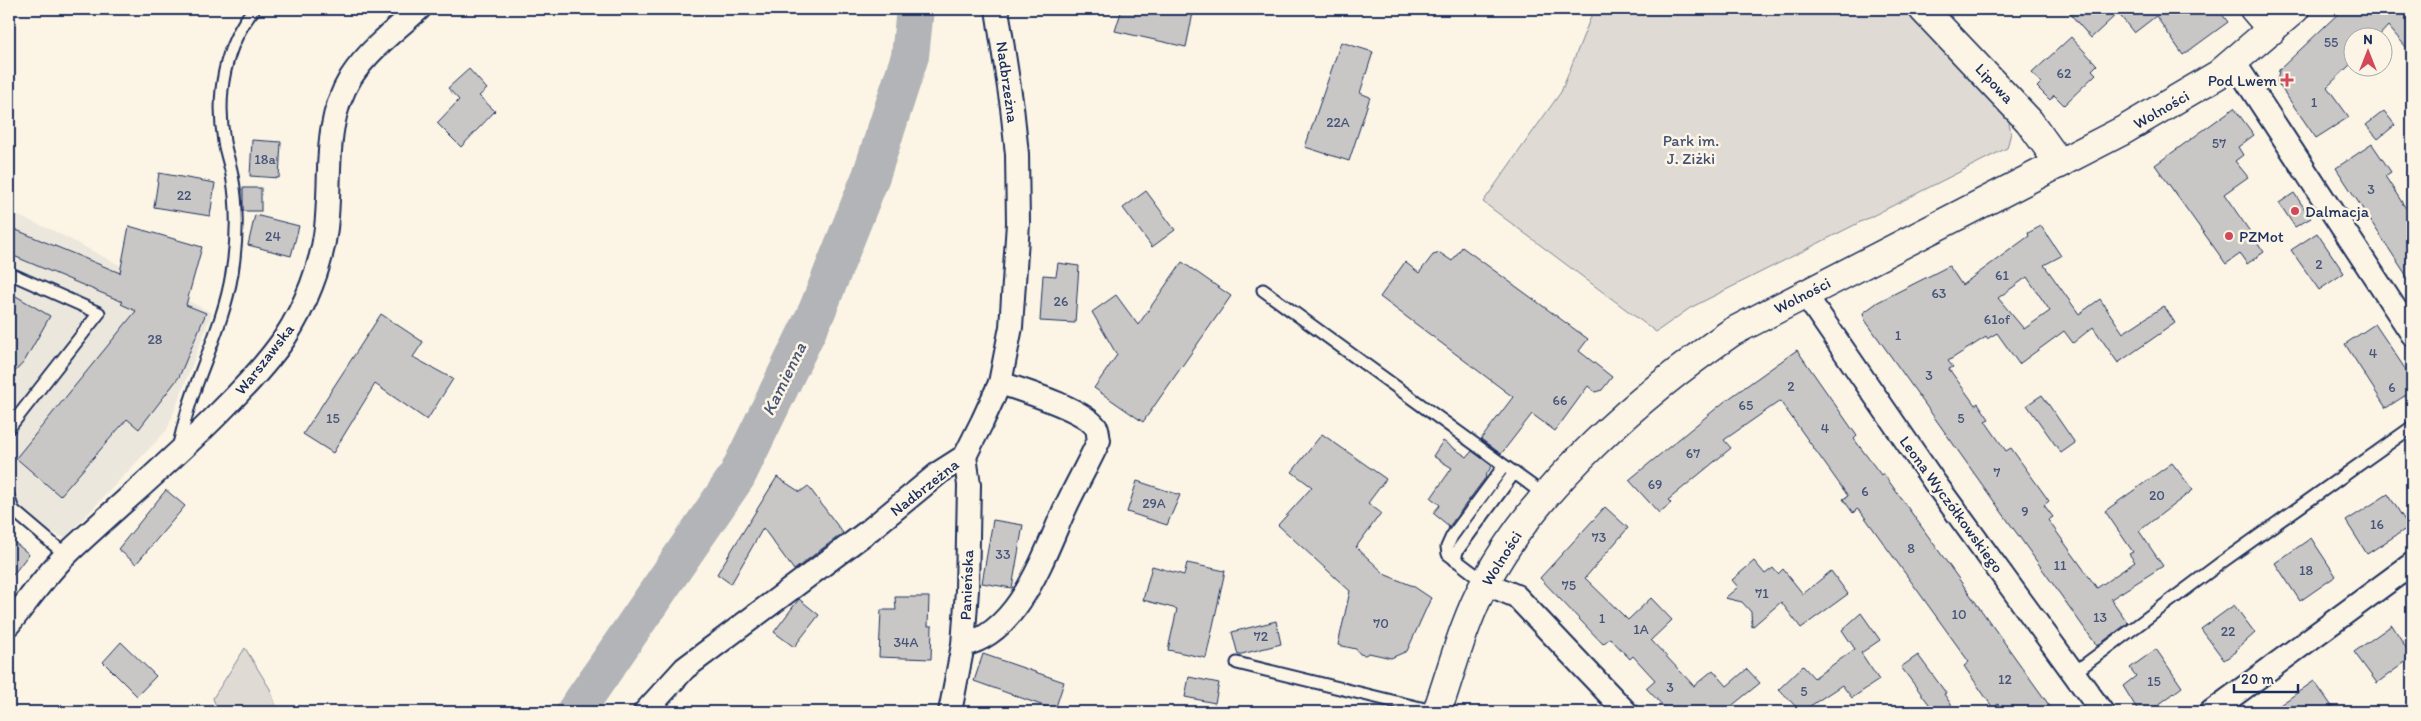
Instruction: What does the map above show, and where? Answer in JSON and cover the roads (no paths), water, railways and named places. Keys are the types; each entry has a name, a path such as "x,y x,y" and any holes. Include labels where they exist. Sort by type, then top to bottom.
{"street":[{"name":"Warszawska","path":"9,624 66,555 176,456 248,383 284,339 304,302 321,254 326,228 330,134 340,101 352,76 383,42 419,9"},
{"name":"Nadbrzeżna","path":"645,712 685,668 871,529 940,472 964,456 1000,383 1011,327 1018,222 1013,116 997,9"},
{"name":"Lipowa","path":"1923,9 2029,121 2060,164"},
{"path":"2254,9 2272,30"},
{"name":"Wolności","path":"1437,712 1472,611 1485,582 1516,533 1546,496 1587,451 1647,396 1689,362 1732,332 2060,164 2180,98 2234,62 2295,9"},
{"path":"2234,62 2412,334"},
{"name":"Leona Wyczółkowskiego","path":"1804,294 1935,483 2075,672 2102,712"},
{"path":"963,645 977,642 994,630 1018,604 1041,563 1099,440 1097,428 1083,416 1051,400 1000,383"},
{"name":"Panieńska","path":"950,712 963,645 967,590 969,486 964,456"},
{"path":"2211,712 2412,564"},
{"path":"1485,582 1516,596 1626,712"}],"lane":[{"path":"176,456 190,404 220,320 232,275 236,242 235,213 232,175 221,121 221,93 226,65 235,38 254,9"},
{"path":"9,273 99,312 9,428"},
{"path":"1263,290 1546,496"},
{"path":"2075,672 2222,562 2412,427"},
{"path":"1485,582 1448,554 1448,542 1504,466"},
{"path":"1455,560 1457,552 1514,473"},
{"path":"9,498 13,510 66,555"},
{"path":"1237,663 1437,712"}],"waterway":[{"name":"Kamienna","path":"575,712 737,476 817,311 871,176 910,56 915,9"}],"place":[{"name":"Pod Lwem","path":"2287,80"},
{"name":"Dalmacja","path":"2295,211"},
{"name":"PZMot","path":"2229,236"}],"park label":[{"name":"Park im. J. Ziżki","path":"1691,149"}]}
